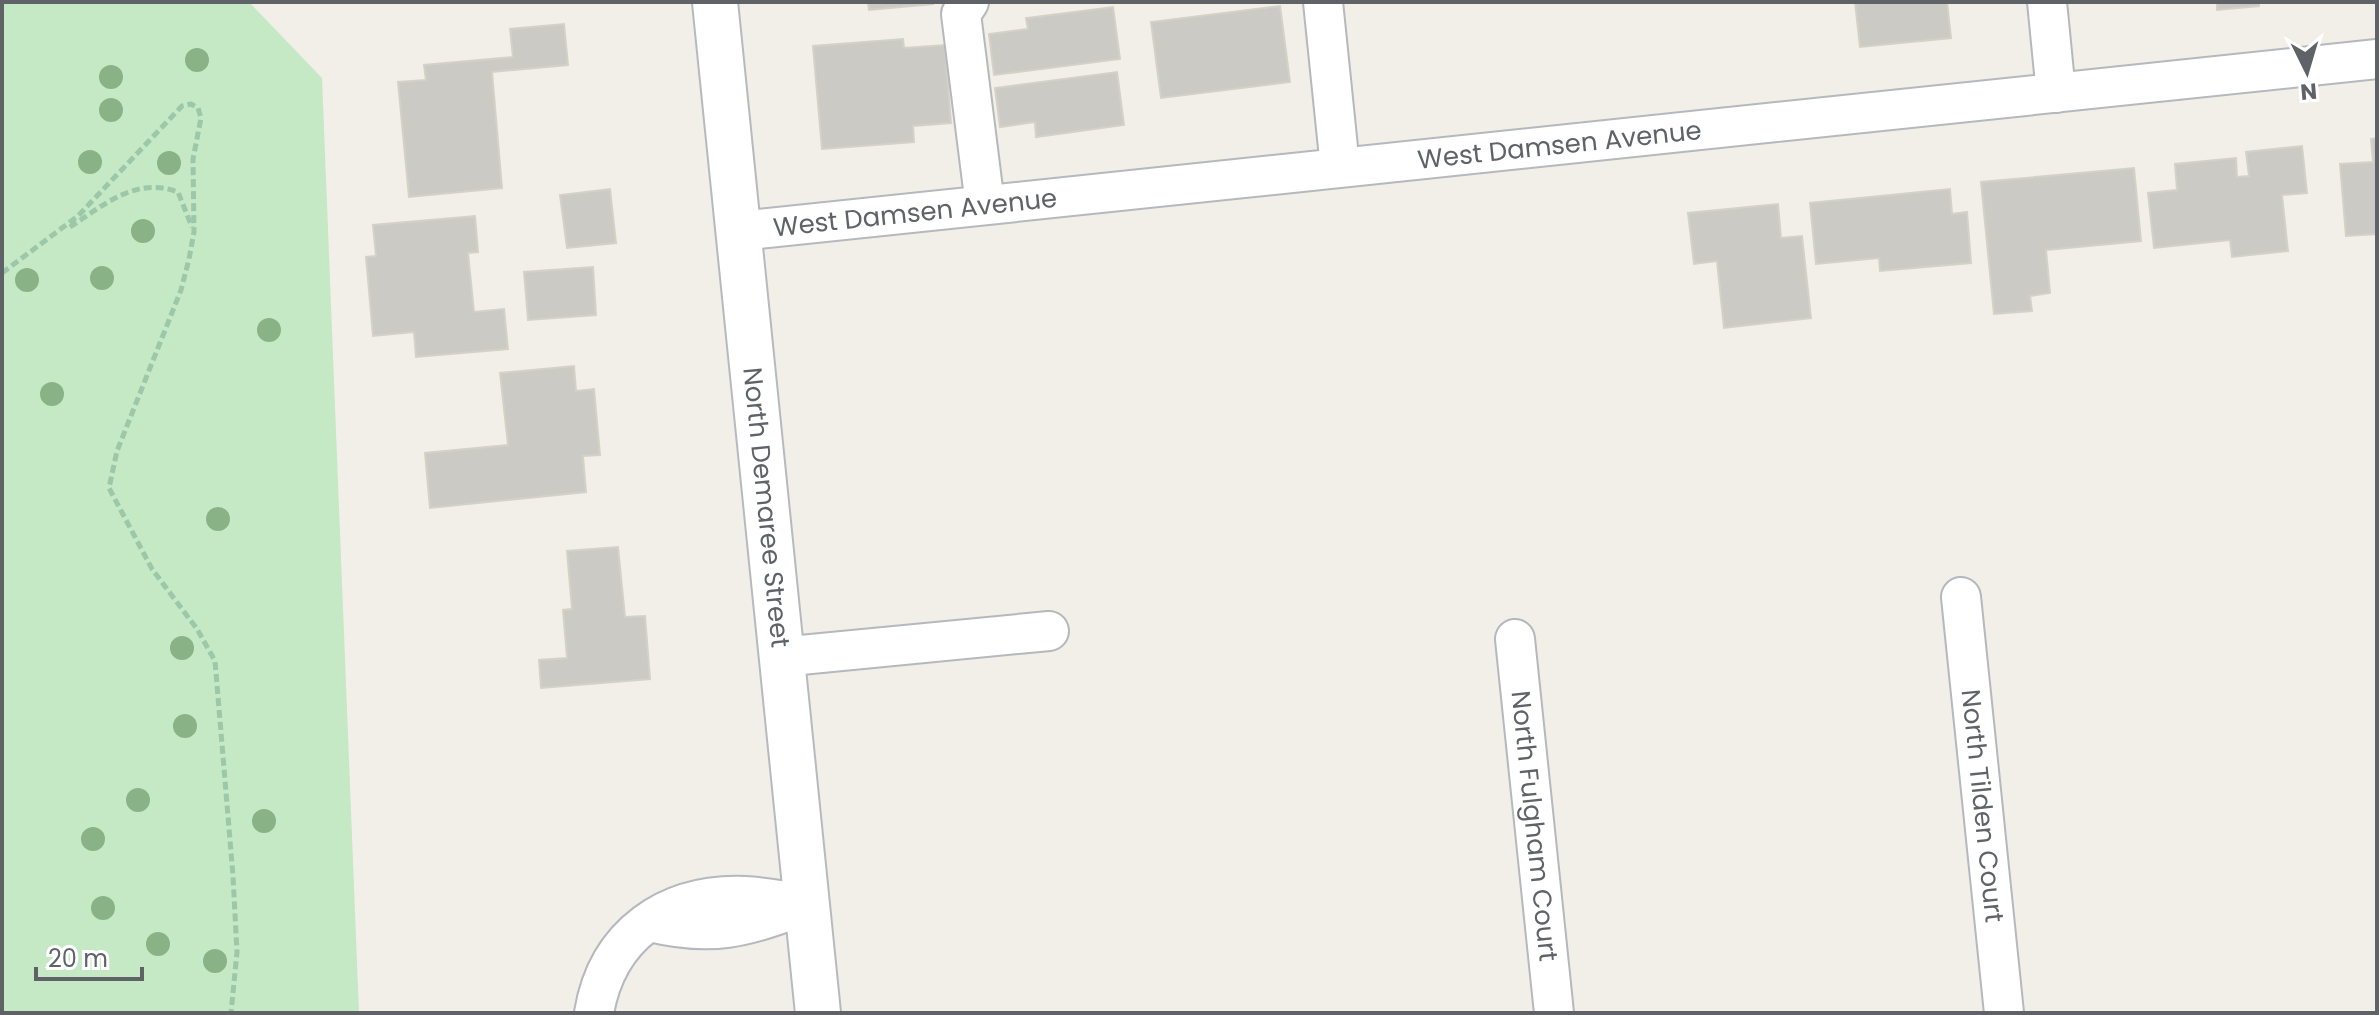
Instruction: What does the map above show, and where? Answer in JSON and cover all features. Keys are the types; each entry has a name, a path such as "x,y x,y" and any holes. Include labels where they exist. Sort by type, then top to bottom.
{"main road":[{"name":"North Demaree Street","path":"715,2 818,1013"}],"street":[{"path":"969,2 961,14 985,205"},
{"path":"1323,2 1340,167"},
{"path":"2047,2 2056,93"},
{"name":"West Damsen Avenue","path":"740,231 2377,59"},
{"name":"North Tilden Court","path":"1961,597 2004,1013"},
{"path":"780,657 1049,631"},
{"name":"North Fulgham Court","path":"1515,639 1554,1013"},
{"path":"594,1013 599,984 619,945 650,922 689,932 748,926 808,904"}],"path":[{"path":"56,236 182,106 191,104 198,108 201,118 191,185 194,232 181,290 121,439 109,488 152,569 197,629 215,661 237,952 231,1013"},
{"path":"2,273 125,193 145,185 178,192 194,232"}],"green space":[{"path":"2,2 249,2 322,78 359,1013 2,1013"}],"building":[{"path":"868,2 933,2 933,4 869,10"},
{"path":"1855,2 1947,2 1951,38 1860,47"},
{"path":"2217,2 2259,2 2259,6 2217,10"},
{"path":"1280,6 1290,82 1161,98 1151,22"},
{"path":"1113,7 1120,59 994,75 989,34 1028,29 1026,18"},
{"path":"564,24 568,65 492,72 502,188 409,197 398,82 426,80 424,65 513,57 510,29"},
{"path":"903,39 904,48 945,45 951,123 913,126 914,142 822,149 813,46"},
{"path":"1117,72 1124,125 1036,137 1035,122 1000,127 995,88"},
{"path":"2377,138 2377,234 2346,236 2340,164 2373,162 2371,139"},
{"path":"2302,146 2307,193 2282,195 2288,251 2232,257 2230,240 2154,248 2148,193 2177,190 2175,164 2236,158 2237,177 2249,176 2246,152"},
{"path":"2134,168 2141,241 2046,250 2050,293 2030,296 2032,311 1994,314 1981,182"},
{"path":"610,189 616,243 567,248 560,195"},
{"path":"1950,189 1952,214 1967,212 1971,263 1880,271 1879,258 1816,264 1810,203"},
{"path":"1778,204 1781,238 1802,236 1811,318 1724,328 1717,261 1694,264 1688,213"},
{"path":"475,216 478,252 468,253 474,312 504,309 508,349 416,357 414,332 373,336 366,257 376,256 373,225"},
{"path":"593,267 596,315 528,320 524,272"},
{"path":"574,366 576,391 594,389 600,455 583,456 586,492 430,508 425,453 508,445 500,373"},
{"path":"618,547 625,617 645,616 650,679 541,688 539,660 567,658 563,610 572,609 567,551"}]}
